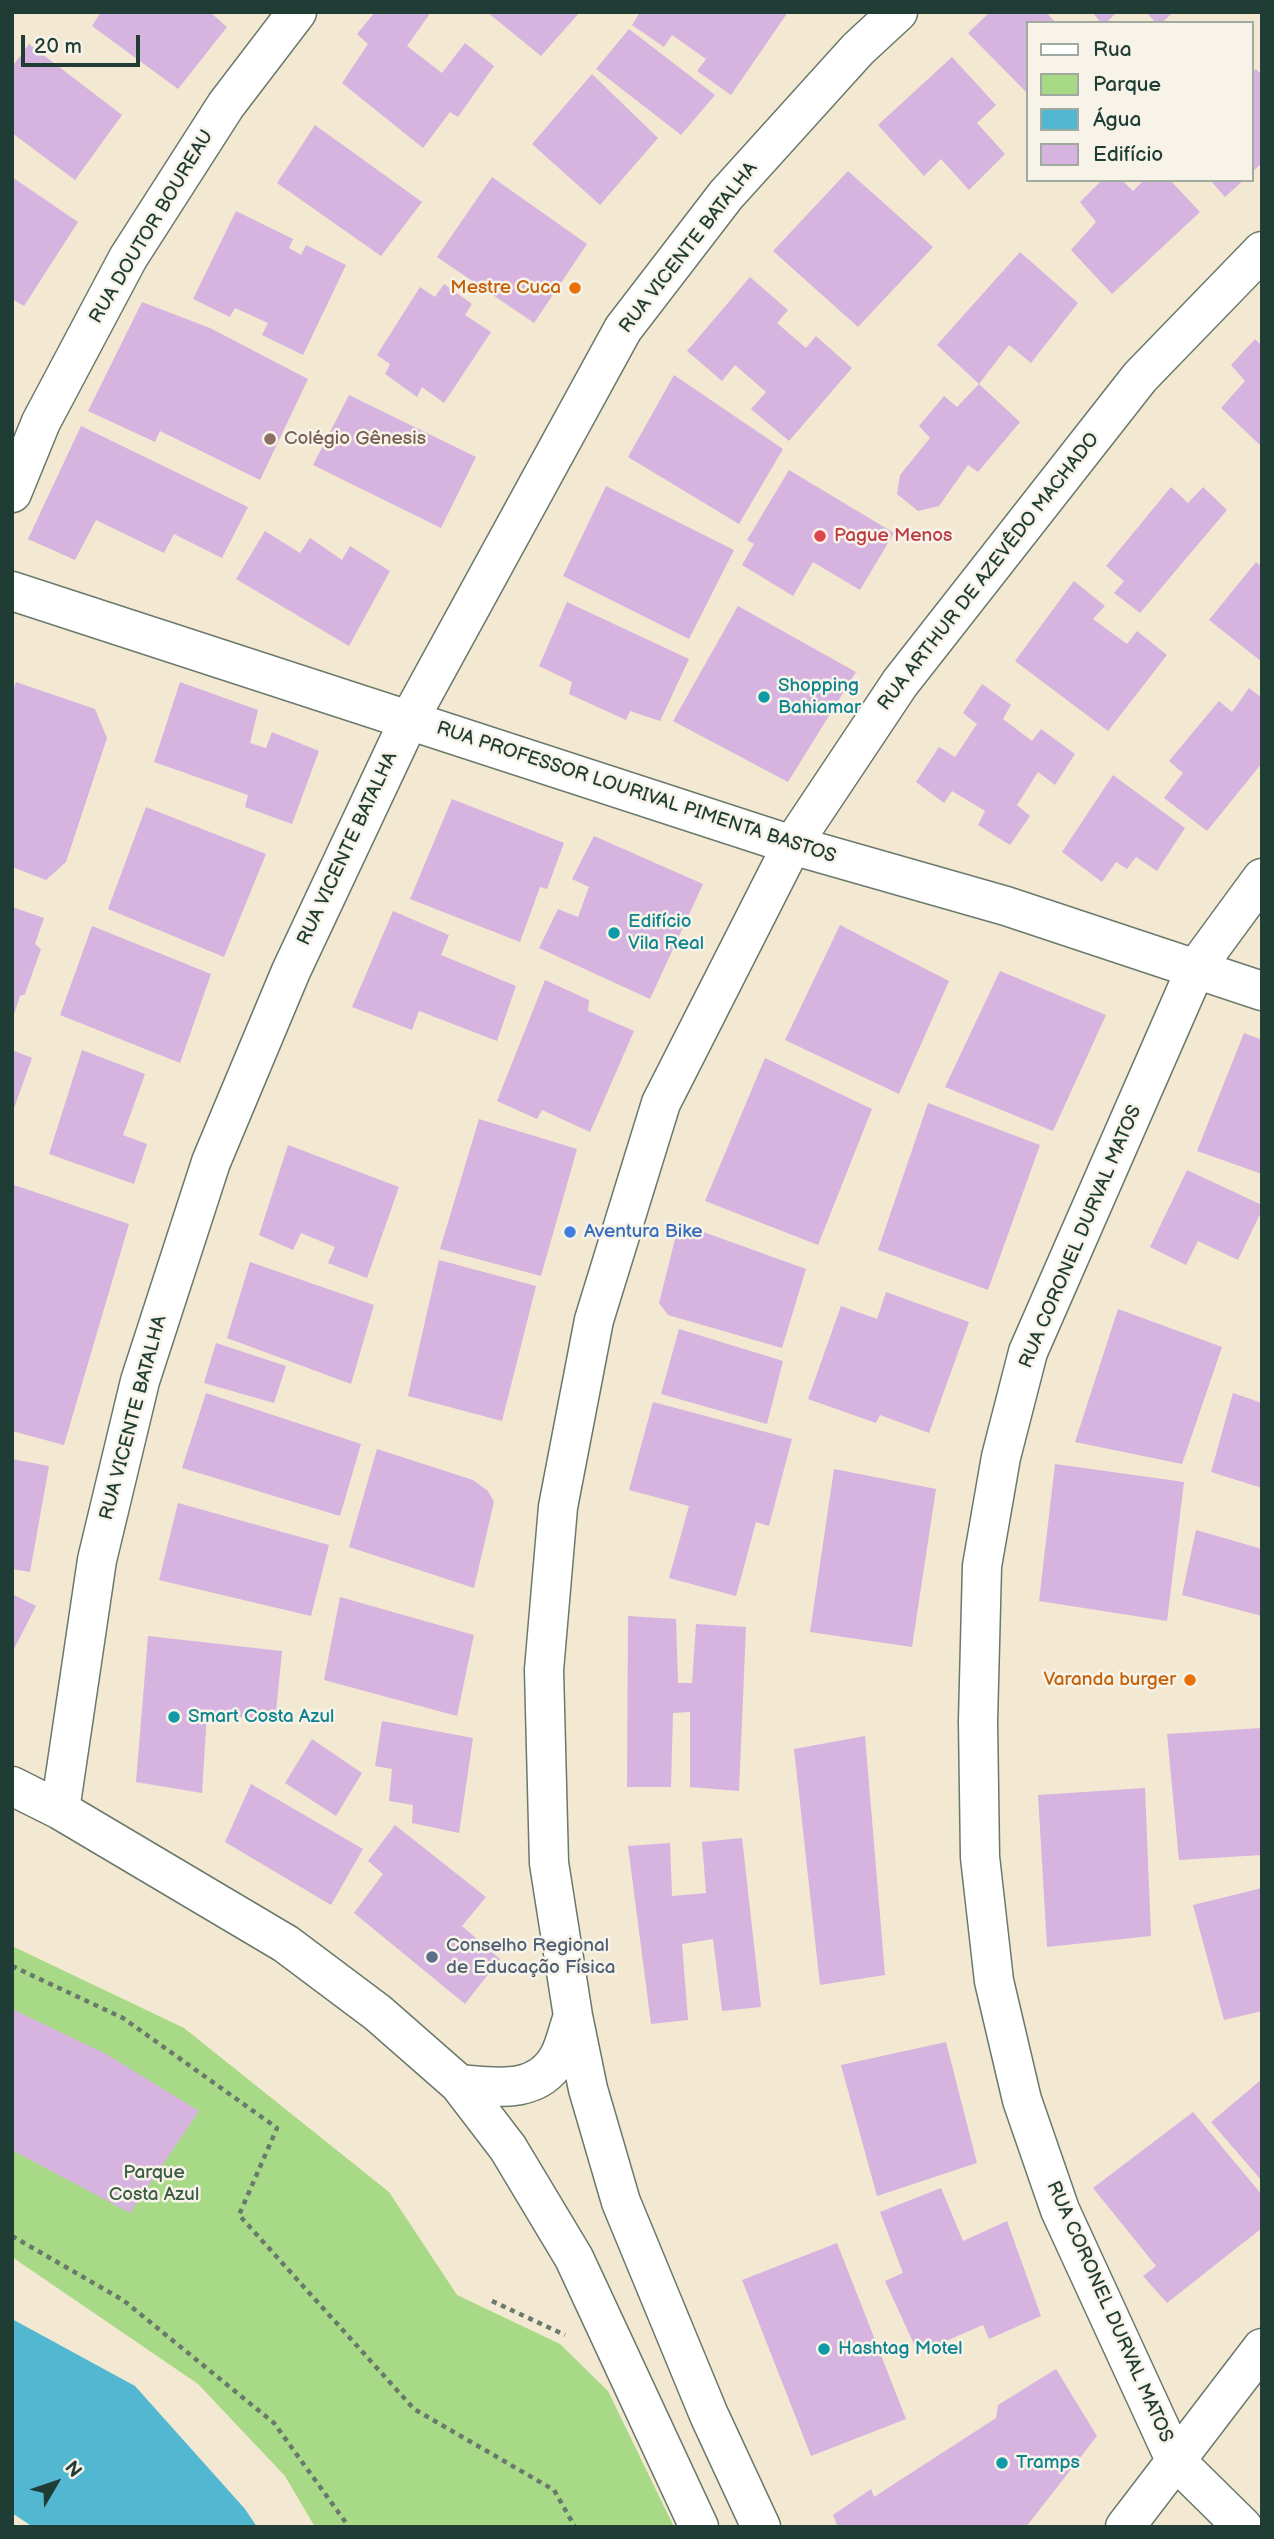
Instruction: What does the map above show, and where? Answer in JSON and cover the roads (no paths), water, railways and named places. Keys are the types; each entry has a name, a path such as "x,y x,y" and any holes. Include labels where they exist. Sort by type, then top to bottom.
{"street":[{"name":"RUA DOUTOR BOUREAU","path":"12,493 41,422 128,258 226,104 297,12"},
{"name":"RUA VICENTE BATALHA","path":"60,1811 97,1560 144,1368 211,1162 291,971 409,720 623,329 726,195 858,50 898,12"},
{"name":"RUA ARTHUR DE AZEVÊDO MACHADO","path":"761,2527 709,2415 621,2202 588,2089 573,2016 549,1863 544,1670 561,1494 594,1321 662,1103 792,845 900,683 1140,377 1262,251"},
{"name":"RUA PROFESSOR LOURIVAL PIMENTA BASTOS","path":"12,591 792,845 1006,906 1262,991"},
{"name":"RUA CORONEL DURVAL MATOS","path":"1243,2527 1175,2460 1060,2210 1022,2100 994,1981 989,1939 980,1857 978,1721 982,1566 1002,1457 1028,1352 1196,968 1262,878"},
{"path":"12,1786 60,1811 286,1944 378,2013 459,2084 508,2148 574,2258 699,2527"},
{"path":"459,2084 508,2088 539,2078 558,2058 573,2016"},
{"path":"1125,2527 1262,2348"}],"water":[{"path":"12,2319 135,2386 245,2509 257,2527 33,2527 12,2513"}],"place":[{"name":"Mestre Cuca","path":"575,288"},
{"name":"Colégio Gênesis","path":"270,439"},
{"name":"Pague Menos","path":"820,536"},
{"name":"Shopping Bahiamar","path":"764,697"},
{"name":"Edifício Vila Real","path":"614,933"},
{"name":"Aventura Bike","path":"570,1232"},
{"name":"Varanda burger","path":"1190,1680"},
{"name":"Smart Costa Azul","path":"174,1717"},
{"name":"Conselho Regional de Educação Física","path":"432,1957"},
{"name":"Hashtag Motel","path":"824,2349"},
{"name":"Tramps","path":"1002,2463"}],"park label":[{"name":"Parque Costa Azul","path":"154,2184"}]}
